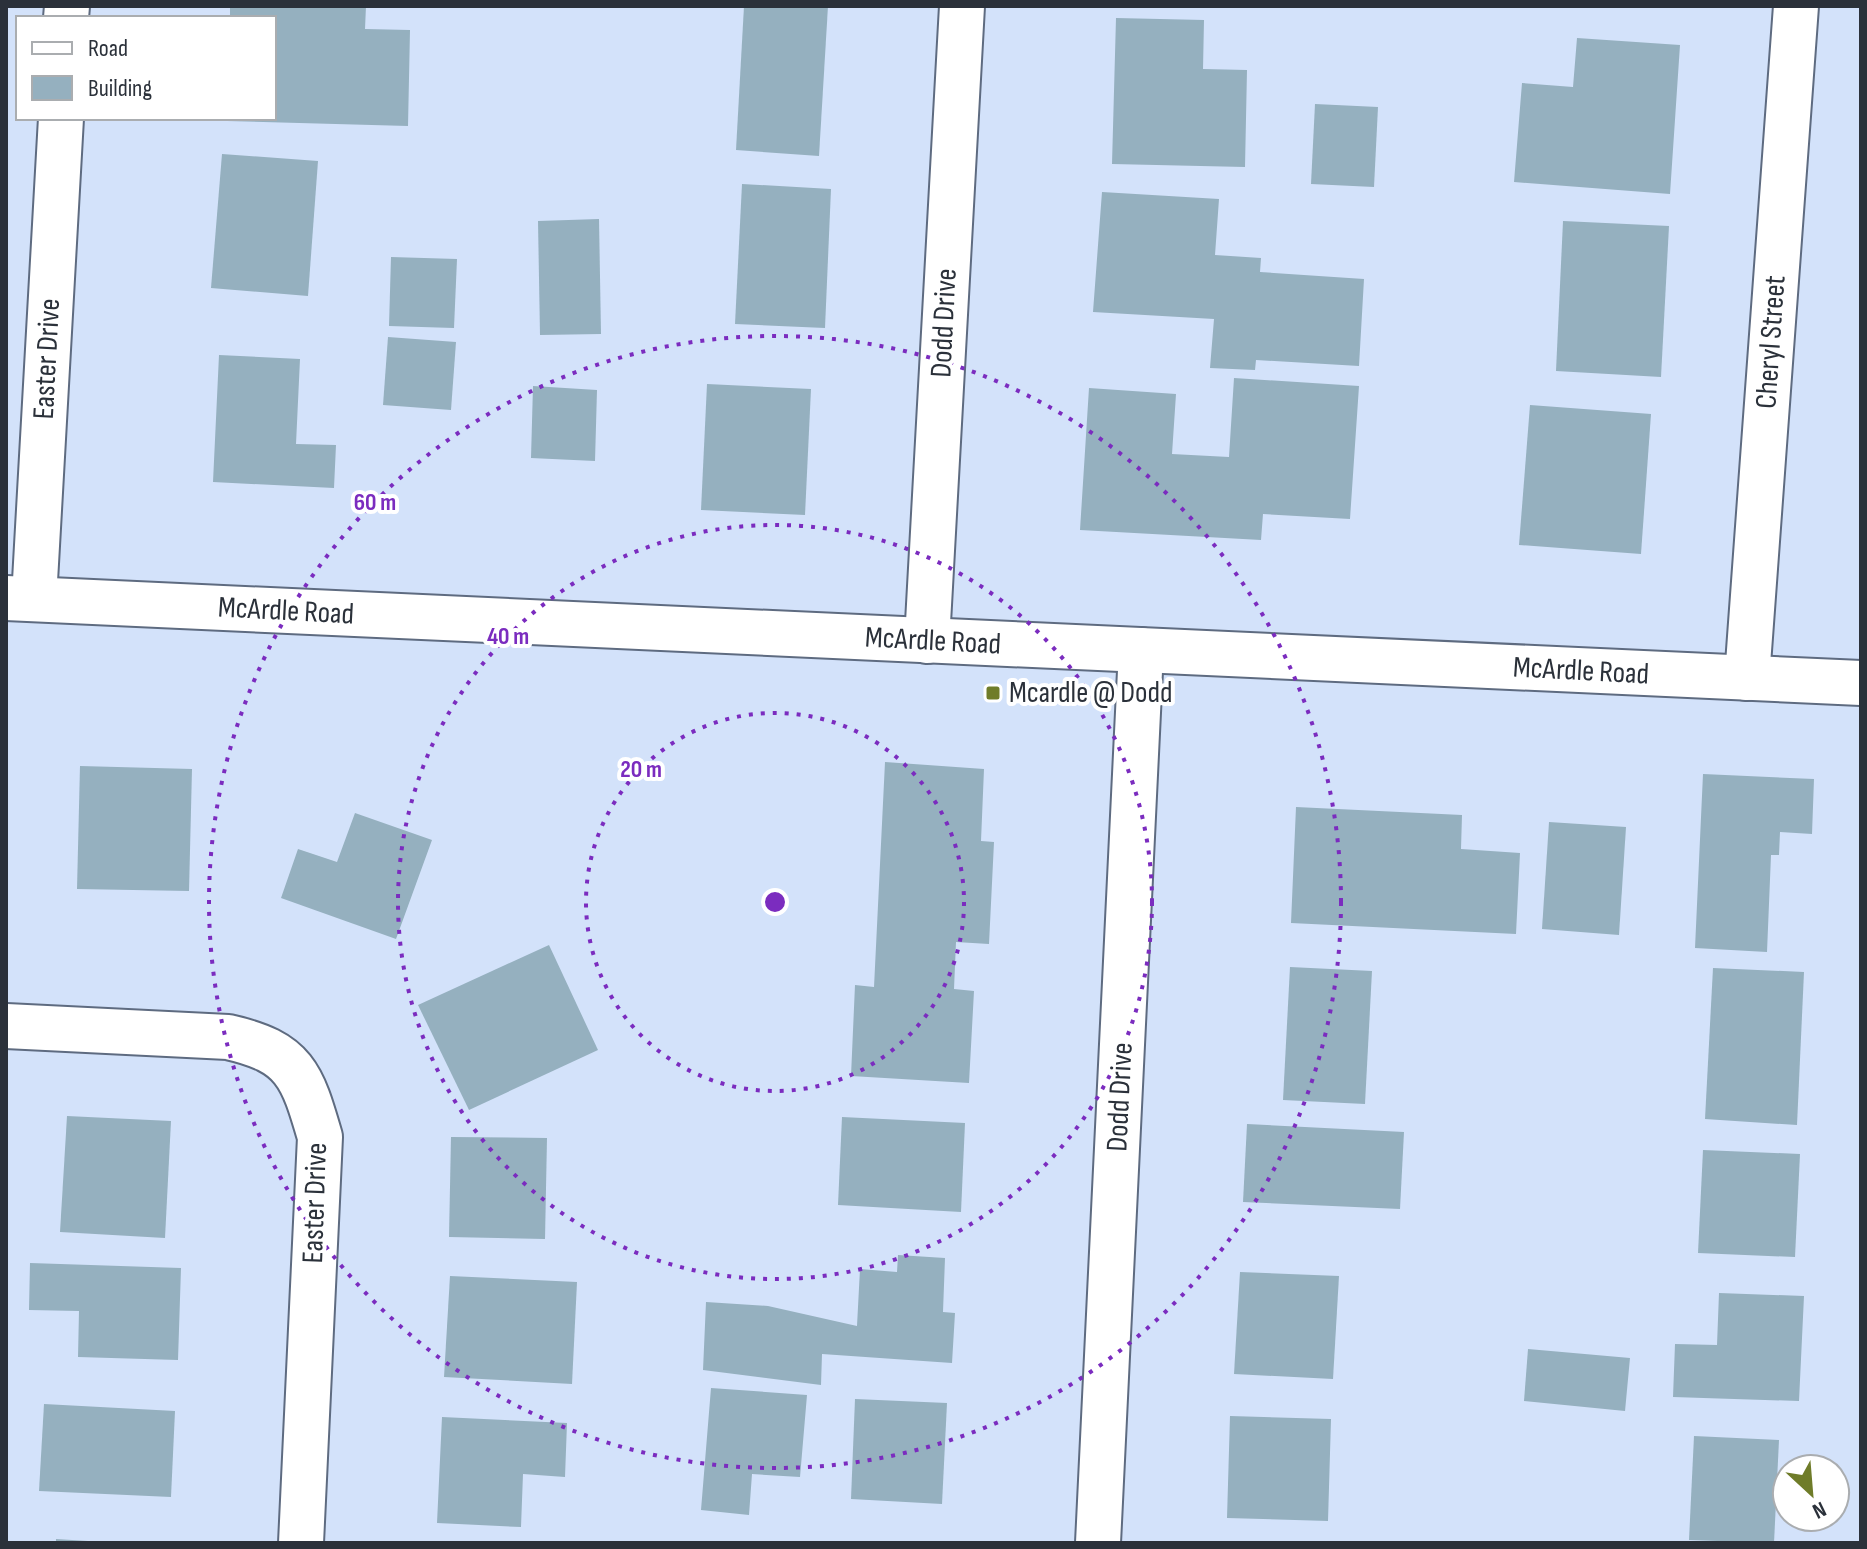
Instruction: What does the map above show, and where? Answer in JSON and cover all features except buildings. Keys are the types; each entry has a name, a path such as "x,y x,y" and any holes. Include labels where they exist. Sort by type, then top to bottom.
{"street":[{"name":"Dodd Drive","path":"927,641 962,6"},
{"name":"Cheryl Street","path":"1747,678 1796,6"},
{"name":"Easter Drive","path":"20,599 61,120"},
{"name":"McArdle Road","path":"20,599 1861,683"},
{"name":"Dodd Drive","path":"1098,1543 1141,650"},
{"name":"Easter Drive","path":"6,1026 228,1037 264,1046 286,1060 307,1091 320,1137 301,1543"}],"place":[{"name":"Mcardle @ Dodd","path":"993,693"}]}
